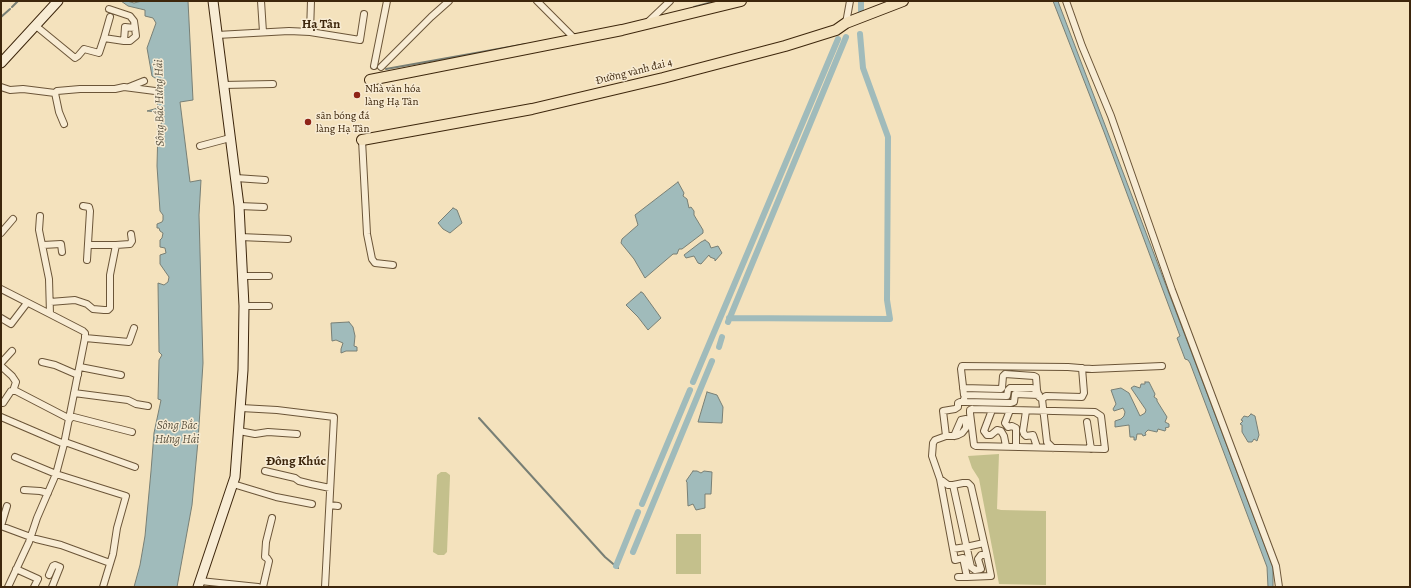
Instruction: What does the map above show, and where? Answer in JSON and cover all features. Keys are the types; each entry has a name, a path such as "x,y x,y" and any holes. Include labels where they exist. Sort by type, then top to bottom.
{"main road":[{"path":"370,80 576,40 645,25 741,1"},
{"name":"Đường vành đai 4","path":"362,140 532,109 663,78 785,46 836,30 846,23 903,1"}],"street":[{"path":"1,63 58,1"},
{"path":"213,1 239,206 244,306 243,370 237,458 233,484 199,584 258,587"},
{"path":"262,1 263,32"},
{"path":"310,32 311,1"},
{"path":"374,66 387,1"},
{"path":"381,67 449,1"},
{"path":"537,1 576,40"},
{"path":"645,25 670,1"},
{"path":"846,23 850,1"},
{"path":"1066,1 1082,46 1111,116 1172,290 1276,566 1279,587"},
{"path":"104,38 130,41 136,36 134,21 130,16 109,9"},
{"path":"217,35 289,31 310,32 360,40 364,14"},
{"path":"36,26 75,58 84,49 99,53 110,17"},
{"path":"124,41 125,27 135,28"},
{"path":"129,88 144,81"},
{"path":"223,85 273,84"},
{"path":"1,86 10,90 23,89 55,93 57,91 80,89 129,88 155,91"},
{"path":"55,93 59,112 64,124"},
{"path":"200,146 230,138"},
{"path":"362,140 367,234 372,259 375,263 393,265"},
{"path":"236,178 264,180"},
{"path":"83,206 89,207 90,211 87,260"},
{"path":"239,206 264,207"},
{"path":"40,216 39,230 49,278 50,314"},
{"path":"1,233 13,219"},
{"path":"88,245 130,244 132,241 131,234"},
{"path":"240,237 288,239"},
{"path":"43,245 61,244 62,252"},
{"path":"50,302 75,300 87,304 93,309 108,310 110,308 110,275 116,245"},
{"path":"242,276 269,276"},
{"path":"1,289 83,331 86,335 65,443 56,474 31,537 8,587"},
{"path":"1,324 11,324 27,303"},
{"path":"244,306 269,306"},
{"path":"1,318 8,323"},
{"path":"85,338 129,342 134,328"},
{"path":"1,363 12,350"},
{"path":"42,362 55,365 78,375"},
{"path":"964,398 962,366 1092,369 1162,366"},
{"path":"1,367 12,376 16,382 13,391 11,391 3,403 1,403"},
{"path":"80,367 121,375"},
{"path":"946,436 943,411 955,409 958,407 958,403 964,398 1007,396 1010,388 1032,388 1039,395 1046,396 1082,397 1084,393 1082,368"},
{"path":"963,388 1002,388 1003,376 1005,374 1036,377 1043,411 1047,442 1053,448"},
{"path":"13,391 70,418 132,432"},
{"path":"74,393 128,400 136,404 148,406"},
{"path":"241,408 278,410 334,417 325,587"},
{"path":"972,409 1043,411 1095,412 1099,414 1101,416 1105,449 974,445 970,410 972,409"},
{"path":"992,410 984,430 987,435 991,436 997,430 1001,431 1004,436 1006,446"},
{"path":"1010,410 1005,423 1008,427 1012,426 1016,428 1016,447"},
{"path":"1026,411 1023,431 1024,434 1026,436 1033,435 1039,447"},
{"path":"1,417 65,443 135,467"},
{"path":"1087,422 1091,449"},
{"path":"239,431 255,434 268,432 297,434"},
{"path":"954,436 946,436 935,440 932,448 932,456 940,479 955,560 964,558 967,576"},
{"path":"1039,447 1047,442"},
{"path":"15,457 56,474 126,496 116,531 113,554 103,587"},
{"path":"265,471 330,488"},
{"path":"940,479 948,485 963,482 968,483 971,486 991,576 967,576 958,578"},
{"path":"233,484 276,497 312,504"},
{"path":"953,485 970,567 976,570 981,569 978,558 985,554 987,556"},
{"path":"24,490 48,493"},
{"path":"7,506 1,524 31,537 61,545 110,563"},
{"path":"330,506 338,506"},
{"path":"262,587 268,561 267,558 264,557 266,542 272,518"},
{"path":"953,549 966,548 984,543"},
{"path":"49,575 52,566 55,565 60,567 52,587"},
{"path":"16,569 38,579 34,587"}],"shaded area":[{"path":"999,454 997,509 1046,511 1046,585 999,584 979,479 972,468 968,456"},
{"path":"441,472 446,472 450,475 450,477 447,552 444,555 438,555 433,552 437,475"},
{"path":"676,534 701,534 701,574 676,574"}],"water":[{"name":"Sông Bắc Hưng Hải","path":"121,1 134,3 142,1 188,1 193,100 180,102 190,182 201,180 199,215 203,363 192,505 177,587 134,587 140,565 145,536 154,433 161,400 158,399 159,360 162,355 159,352 158,283 164,285 168,282 169,277 160,264 160,255 166,253 165,248 160,247 160,240 163,233 159,228 157,228 157,224 163,220 163,215 160,211 157,166 158,127 163,118 157,116 157,112 147,111 158,108 155,91 161,86 158,80 152,76 147,48 156,23 153,18 145,16 145,10 128,6"},
{"path":"1053,1 1058,1 1273,567 1273,587 1268,587 1267,567 1190,363 1185,359 1177,338 1180,336 1104,132"},
{"path":"678,182 684,193 683,196 687,199 689,208 691,207 694,211 694,215 703,230 703,233 682,249 679,249 677,254 673,254 645,278 634,259 621,243 622,239 638,225 635,215"},
{"path":"453,208 457,210 462,223 450,233 443,229 438,223"},
{"path":"705,240 709,243 711,248 718,246 722,253 715,261 715,259 709,255 701,264 698,263 694,256 686,258 684,255"},
{"path":"641,292 661,318 648,330 626,305"},
{"path":"349,322 353,327 355,336 354,346 357,347 357,351 346,351 341,353 343,343 336,340 332,341 331,323"},
{"path":"1145,382 1149,382 1155,394 1154,397 1157,399 1167,417 1165,422 1169,424 1169,427 1165,428 1165,431 1158,429 1157,432 1148,430 1145,433 1146,435 1143,436 1142,434 1137,434 1136,440 1134,440 1134,437 1130,437 1129,425 1115,427 1115,421 1121,419 1125,412 1123,408 1114,411 1113,409 1116,404 1111,390 1121,388 1129,393 1140,416 1145,413 1146,410 1131,388 1134,386 1140,388 1141,384 1145,384"},
{"path":"707,392 717,395 723,407 722,423 698,422"},
{"path":"1251,414 1255,416 1259,435 1257,441 1254,439 1252,442 1248,442 1242,432 1242,425 1240,424 1243,421 1241,420 1244,416 1248,417"},
{"path":"693,471 701,473 704,471 712,472 711,494 705,494 705,508 696,510 693,504 688,506 686,481"}],"waterway":[{"path":"12,7 18,1"},
{"path":"694,7 716,1"},
{"path":"861,1 861,14"},
{"path":"1,17 10,9"},
{"path":"729,318 890,319 887,300 888,137 863,68 860,34"},
{"path":"728,322 846,37"},
{"path":"693,382 838,39"},
{"path":"386,69 526,44"},
{"path":"719,347 722,337"},
{"path":"633,552 712,361"},
{"path":"642,504 690,390"},
{"path":"479,418 605,557 618,568"},
{"path":"616,566 638,512"}],"place":[{"name":"Nhà văn hóa làng Hạ Tân","path":"357,95"},
{"name":"sân bóng đá làng Hạ Tân","path":"308,122"}],"district":[{"name":"Hạ Tân","path":"321,25"},
{"name":"Đông Khúc","path":"296,462"}]}
